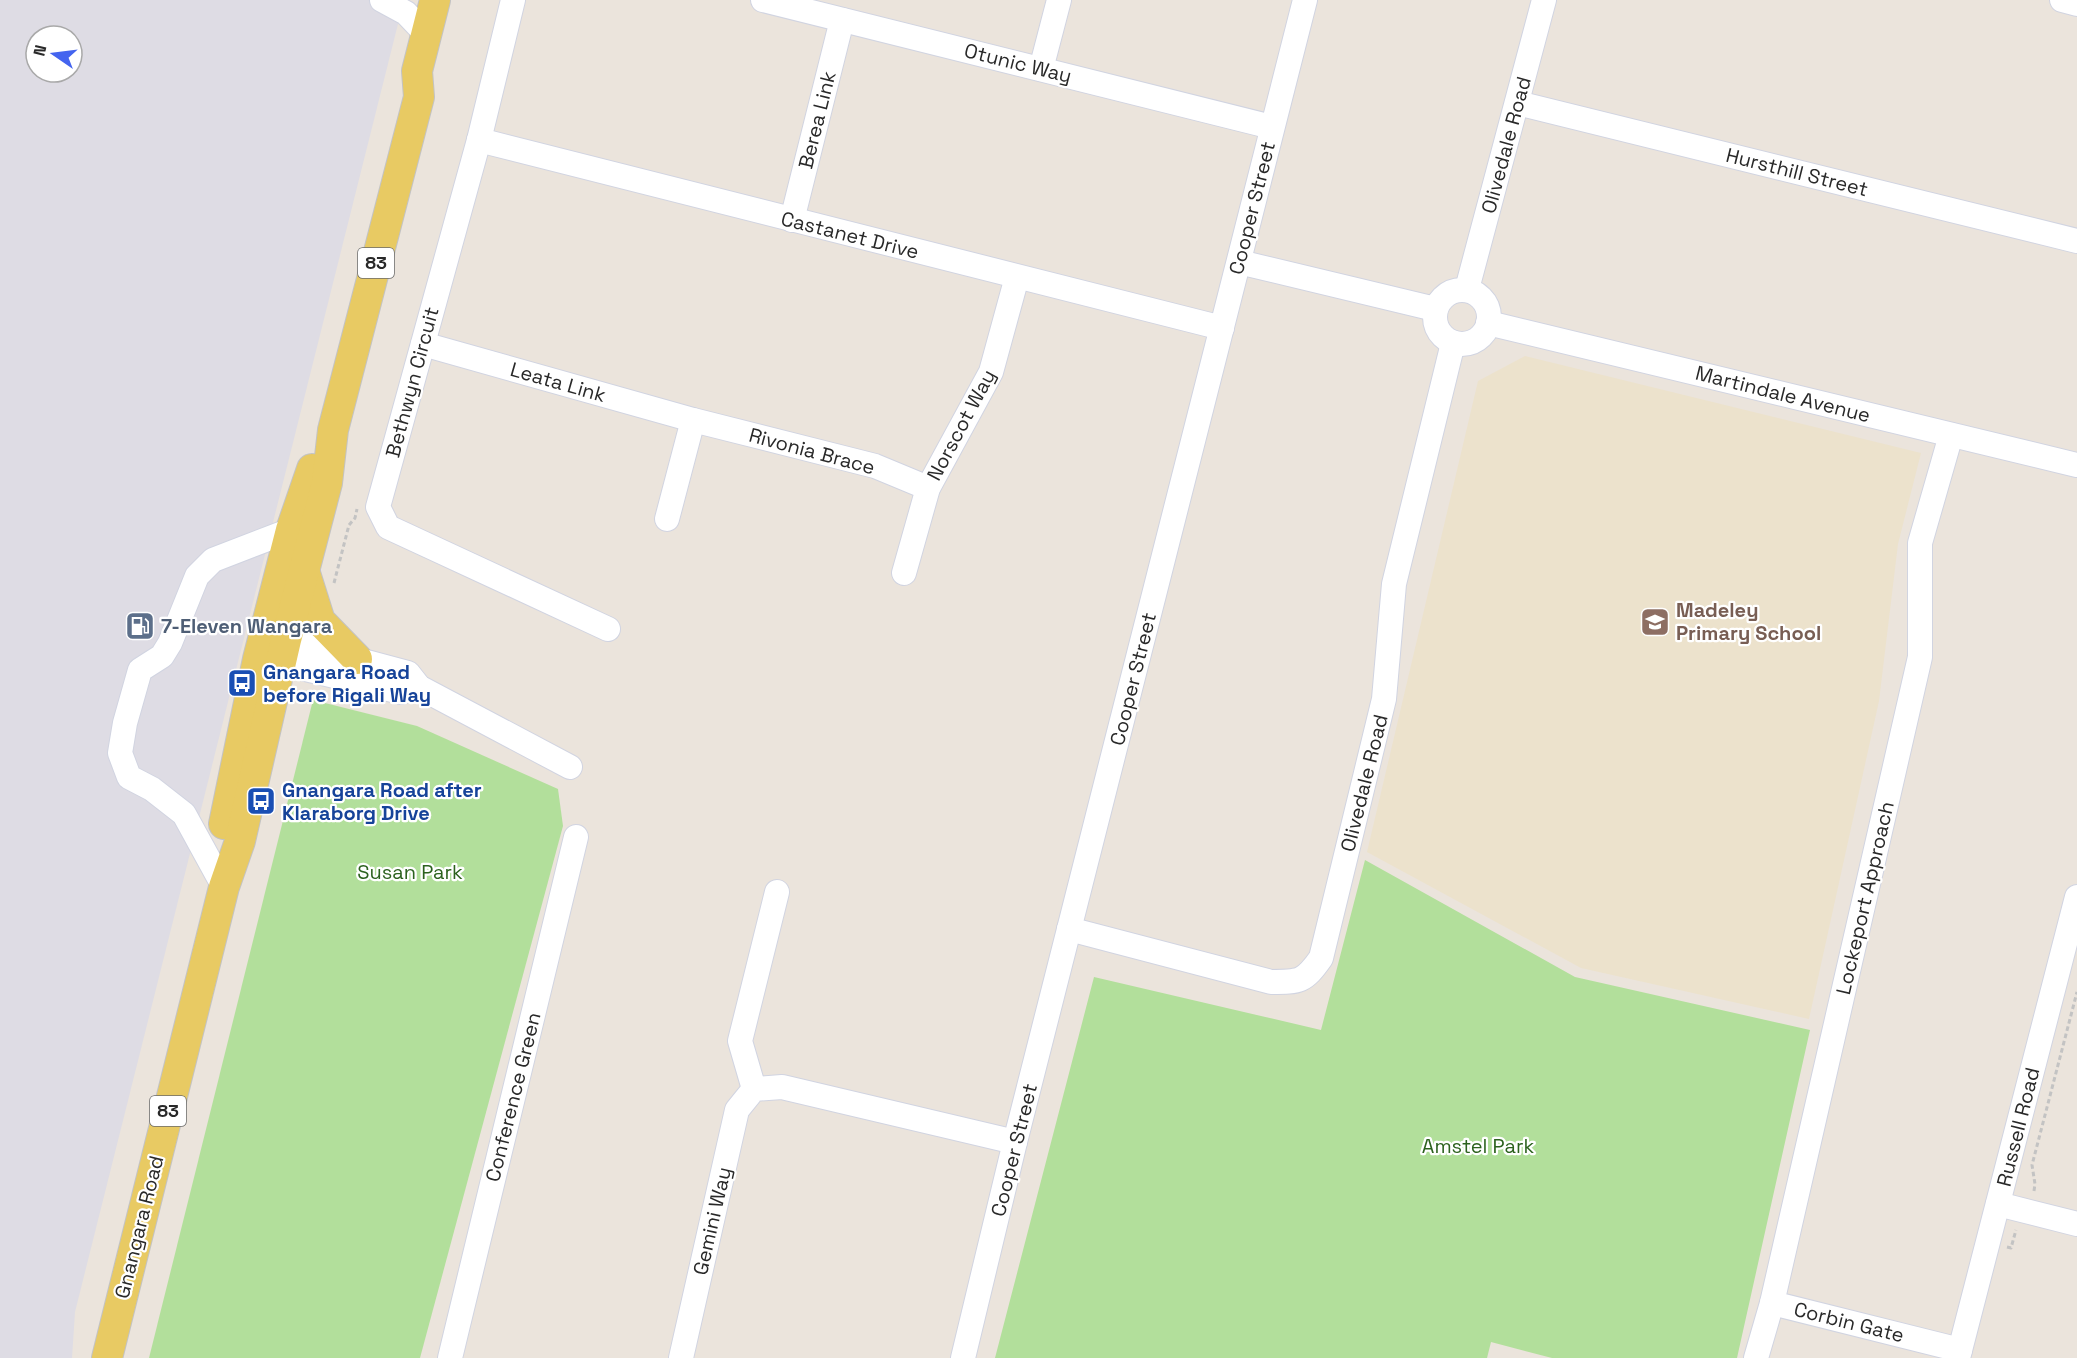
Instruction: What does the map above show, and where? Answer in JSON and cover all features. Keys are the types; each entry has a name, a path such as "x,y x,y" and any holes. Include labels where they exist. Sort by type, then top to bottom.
{"main road":[{"name":"Gnangara Road","path":"272,649 304,570 327,483 333,430 419,97 417,71 435,0"},
{"name":"Gnangara Road","path":"419,97 436,74 455,0"},
{"name":"Gnangara Road","path":"107,1358 224,887 240,841 291,530 308,476 333,430"},
{"path":"304,570 320,621 357,659"}],"street":[{"path":"382,0 406,13 426,34"},
{"name":"Bethwyn Circuit","path":"513,0 479,140 378,507 388,527 608,629"},
{"name":"Otunic Way","path":"763,0 1272,127"},
{"path":"1041,69 1059,0"},
{"name":"Cooper Street","path":"963,1358 1015,1142 1305,0"},
{"name":"Olivedale Road","path":"1467,289 1544,0"},
{"path":"2062,0 2077,4"},
{"name":"Berea Link","path":"792,220 842,20"},
{"name":"Hursthill Street","path":"1517,103 2077,241"},
{"name":"Castanet Drive","path":"479,140 1222,328"},
{"path":"1239,262 1435,309"},
{"name":"Norscot Way","path":"904,573 928,488 992,372 1017,277"},
{"path":"1467,289 1476,293 1484,300 1488,308 1488,323 1485,332 1470,343 1453,343 1444,339 1434,322 1435,309 1439,301 1454,290 1467,289"},
{"name":"Martindale Avenue","path":"1488,323 2077,465"},
{"name":"Olivedale Road","path":"1069,929 1270,982 1290,982 1309,976 1322,958 1384,699 1394,584 1453,343"},
{"name":"Leata Link","path":"423,344 693,420"},
{"path":"667,519 693,420"},
{"name":"Rivonia Brace","path":"693,420 875,466 928,488"},
{"name":"Lockeport Approach","path":"1756,1358 1772,1303 1920,657 1920,543 1952,435"},
{"path":"224,887 184,814 153,789 129,777 120,753 125,723 140,670 162,656 170,643 197,576 213,560 291,530"},
{"path":"272,649 357,659 408,673 419,687 570,767"},
{"path":"272,649 401,693 419,687"},
{"name":"Conference Green","path":"450,1358 576,837"},
{"path":"777,892 740,1041 754,1089 782,1087 1015,1142"},
{"name":"Russell Road","path":"1959,1354 2077,897"},
{"name":"Gemini Way","path":"681,1358 737,1110 754,1089"},
{"path":"1998,1204 2077,1224"},
{"name":"Corbin Gate","path":"1772,1303 1959,1354"}],"shaded area":[{"path":"0,0 404,0 75,1312 72,1358 0,1358"},
{"name":"Madeley Primary School","path":"1525,356 1921,453 1898,544 1879,701 1809,1019 1581,968 1367,852 1478,381"}],"green space":[{"name":"Susan Park","path":"313,700 417,726 558,789 563,826 420,1358 149,1358"},
{"name":"Amstel Park","path":"1365,860 1575,977 1810,1030 1737,1358 1552,1358 1491,1342 1487,1358 995,1358 1094,977 1321,1030"}],"place":[{"name":"Madeley Primary School","path":"1655,622"},
{"name":"7-Eleven Wangara","path":"140,626"},
{"name":"Gnangara Road before Rigali Way","path":"242,683"},
{"name":"Gnangara Road after Klaraborg Drive","path":"261,801"}]}
